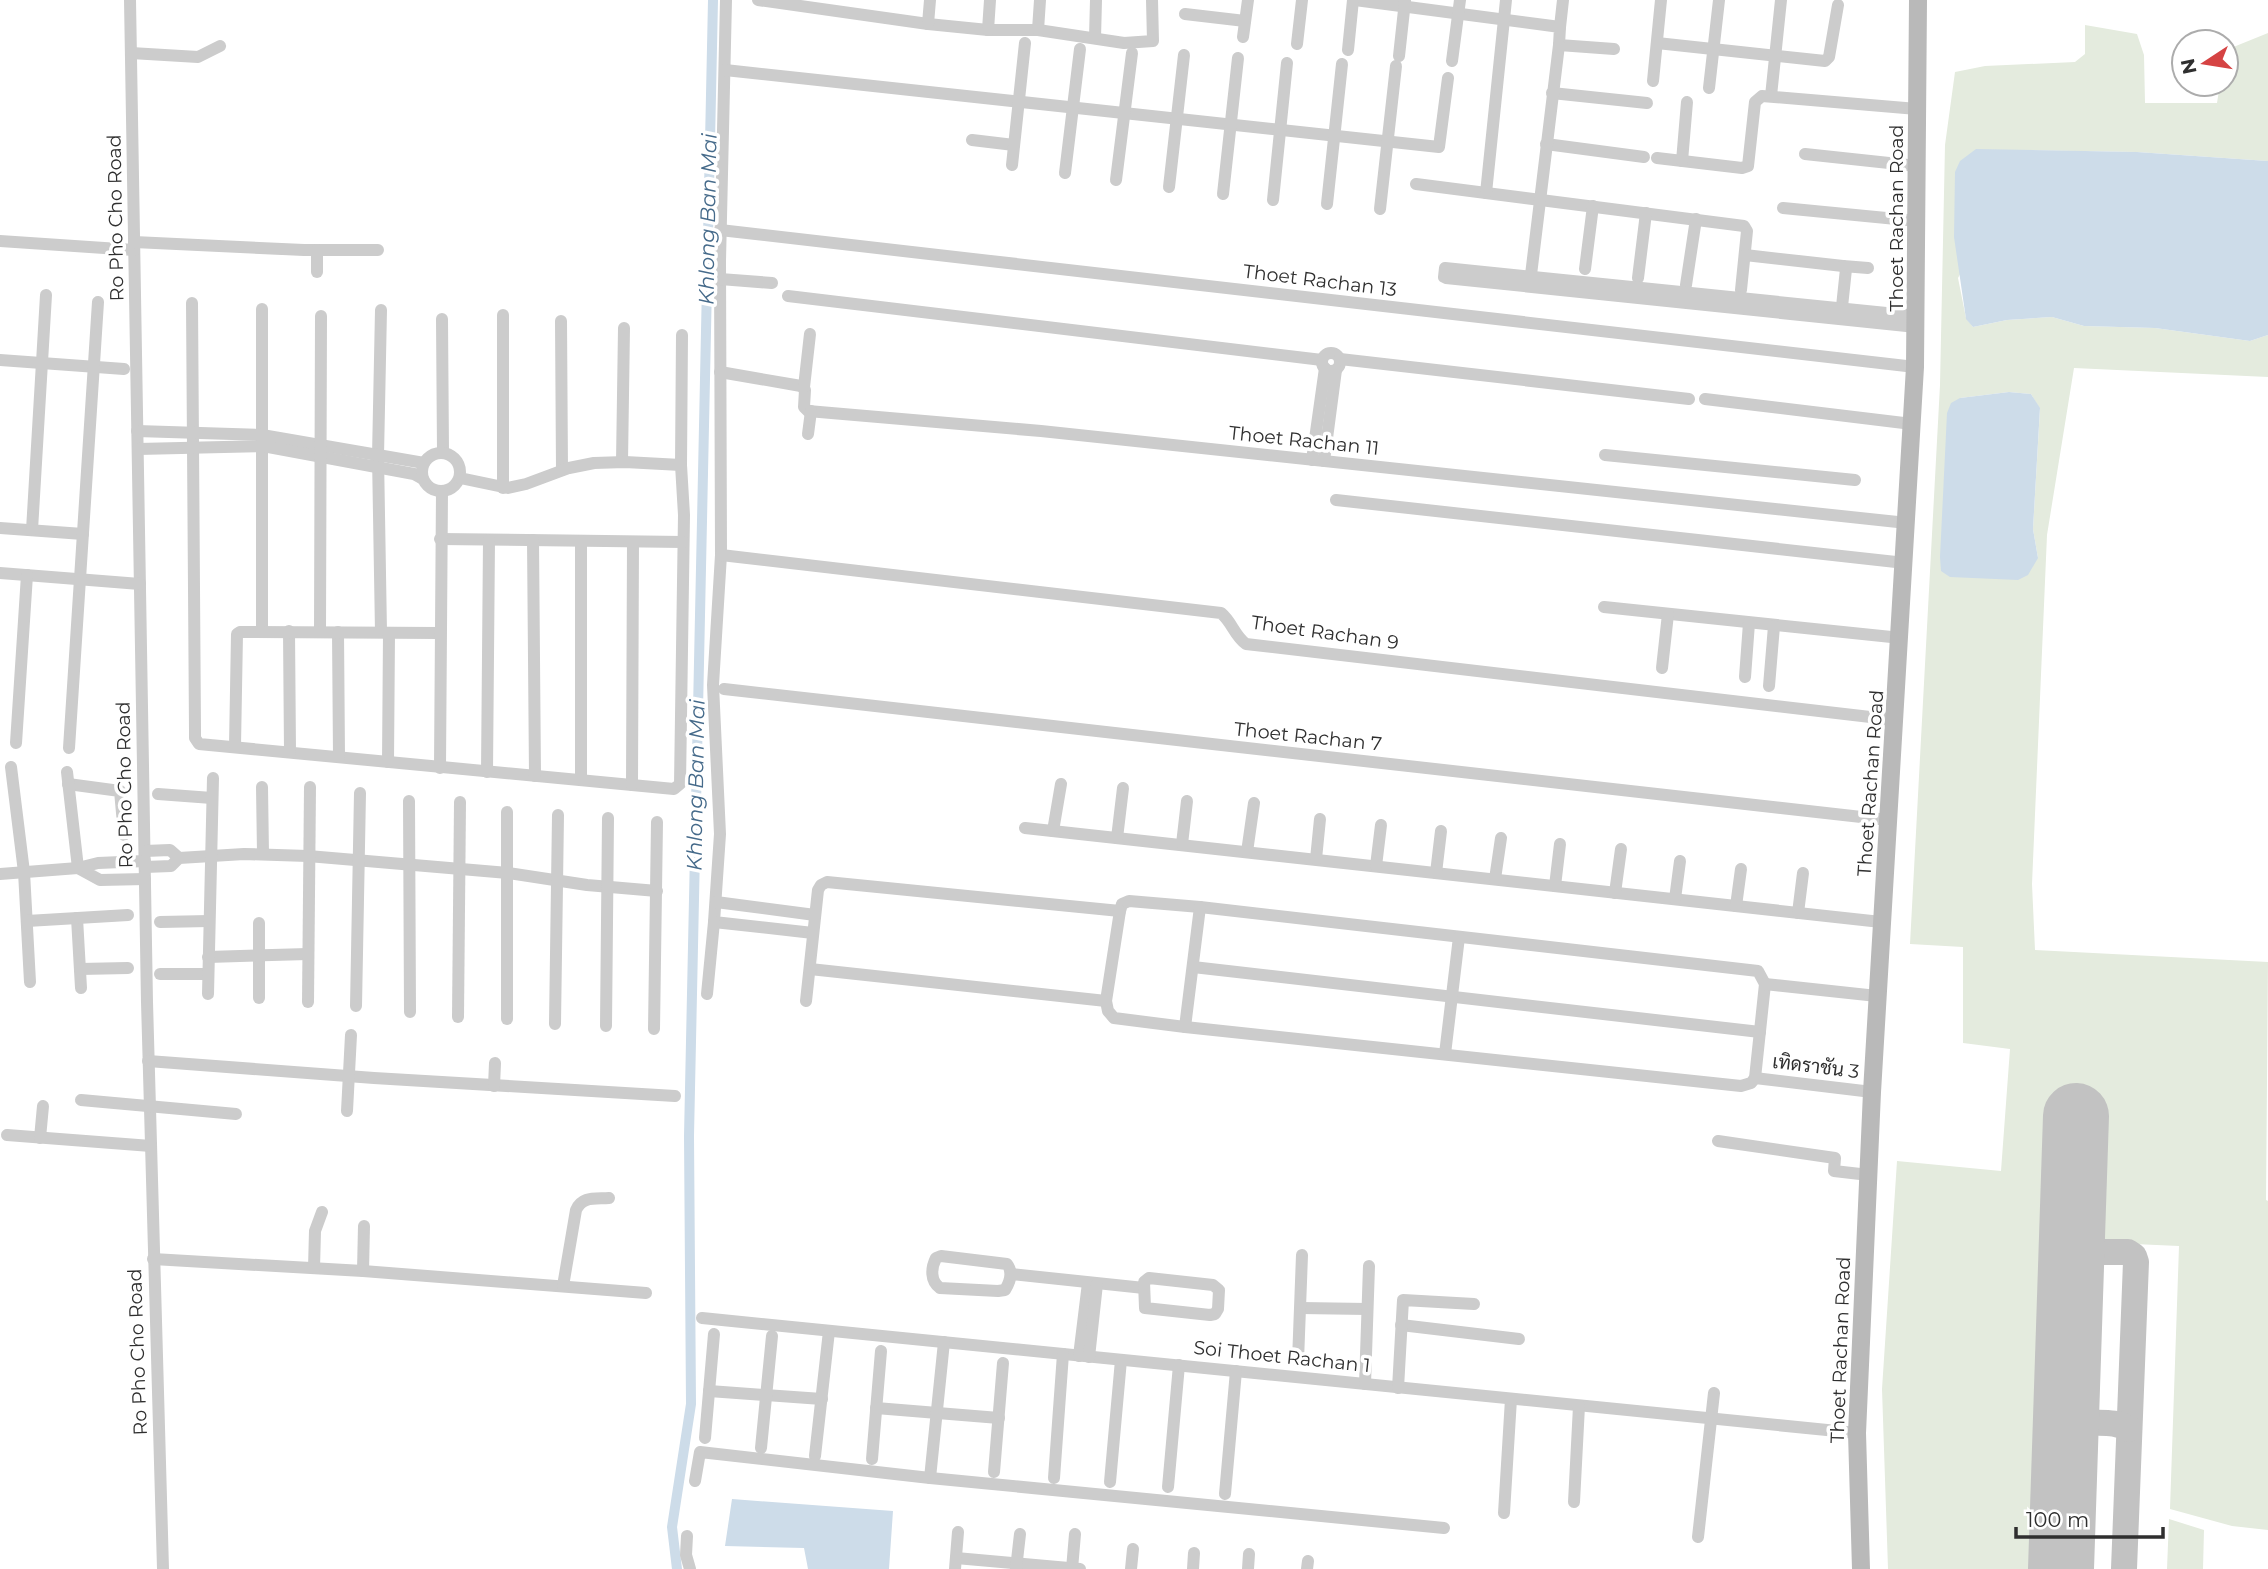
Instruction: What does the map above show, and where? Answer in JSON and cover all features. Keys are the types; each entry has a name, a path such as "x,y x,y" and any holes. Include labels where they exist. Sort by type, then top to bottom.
{"street":[{"name":"Ro Pho Cho Road","path":"130,0 148,1061 163,1569"},
{"path":"707,994 720,834 713,685 721,555 720,230 726,0"},
{"path":"758,0 797,3 928,24 988,30 1038,30 1124,43 1153,41 1152,0"},
{"path":"854,14 855,0"},
{"path":"928,24 930,0"},
{"path":"988,30 990,0"},
{"path":"1038,30 1040,0"},
{"path":"1095,38 1096,0"},
{"path":"1244,37 1248,0"},
{"path":"1297,44 1302,0"},
{"path":"1348,50 1354,0 1404,4 1560,27"},
{"path":"1452,61 1460,0"},
{"path":"1486,193 1506,0"},
{"path":"1530,281 1563,0"},
{"path":"1653,81 1661,0"},
{"path":"1709,88 1719,0"},
{"path":"1771,96 1781,0"},
{"name":"Thoet Rachan Road","path":"1861,1569 1857,1433 1868,1175 1915,367 1918,0"},
{"path":"1380,209 1404,4"},
{"path":"1657,43 1825,61 1829,57 1838,5"},
{"path":"1185,14 1245,21"},
{"path":"1012,166 1025,43"},
{"path":"1559,45 1614,49"},
{"path":"131,53 198,57 220,46"},
{"path":"1065,173 1080,49"},
{"path":"1116,180 1132,52"},
{"path":"1168,187 1184,55"},
{"path":"1223,194 1238,58"},
{"path":"1273,200 1287,63"},
{"path":"1327,204 1342,64"},
{"path":"725,69 1439,147 1448,78"},
{"path":"1552,93 1647,103"},
{"path":"1546,145 1742,169 1748,166 1755,102 1762,96 1917,109"},
{"path":"1682,161 1687,102"},
{"path":"972,140 1014,145"},
{"path":"1805,154 1917,166"},
{"path":"1416,184 1744,226 1747,231 1741,290"},
{"path":"1585,269 1593,206"},
{"path":"1783,208 1917,221"},
{"path":"1638,278 1646,213"},
{"path":"1686,285 1696,219"},
{"name":"Thoet Rachan 13","path":"720,230 1915,367"},
{"path":"0,242 378,250"},
{"path":"317,250 317,272"},
{"path":"1745,255 1868,268"},
{"path":"1841,315 1846,270 1843,266"},
{"path":"1530,281 1446,278 1444,275 1446,267 1530,281 1916,321"},
{"path":"720,279 772,283"},
{"path":"32,530 46,295"},
{"path":"788,296 1331,364 1689,398"},
{"path":"69,748 98,302"},
{"path":"192,303 195,738 200,744 674,789 680,783 682,335"},
{"path":"262,309 262,631"},
{"path":"380,310 378,461 388,762"},
{"path":"503,315 503,488"},
{"path":"320,631 321,316"},
{"path":"442,319 443,452"},
{"path":"561,321 562,470"},
{"path":"622,462 624,328"},
{"path":"808,434 811,411 804,407 804,387 810,334"},
{"path":"0,360 124,369"},
{"path":"1318,461 1331,364"},
{"path":"720,372 804,387"},
{"path":"1705,399 1912,424"},
{"name":"Thoet Rachan 11","path":"811,411 1041,431 1907,523"},
{"path":"137,431 193,432 378,461 424,463"},
{"path":"138,449 263,441"},
{"path":"378,461 414,474 432,489 442,491 453,487 461,472 457,461 443,452 432,455 424,463 423,479"},
{"path":"1605,455 1855,480"},
{"path":"460,478 503,488 526,485 562,470 594,463 681,465"},
{"path":"440,768 442,491"},
{"path":"1336,500 1905,563"},
{"path":"0,528 83,534"},
{"path":"440,539 683,542"},
{"path":"487,772 489,540"},
{"path":"533,541 535,776"},
{"path":"581,541 581,780"},
{"path":"632,785 633,542"},
{"name":"Thoet Rachan 9","path":"721,555 1221,613 1229,620 1237,637 1246,644 1896,720"},
{"path":"0,573 140,584"},
{"path":"16,743 27,575"},
{"path":"1604,607 1900,638"},
{"path":"1662,668 1668,614"},
{"path":"1745,677 1749,623"},
{"path":"1769,686 1774,626"},
{"path":"235,746 237,634 247,631 440,633"},
{"path":"289,631 290,752"},
{"path":"338,632 339,757"},
{"name":"Thoet Rachan 7","path":"724,690 1888,820"},
{"path":"11,767 24,872 30,982"},
{"path":"78,868 68,778 120,791 124,835"},
{"path":"208,994 209,856 213,778"},
{"path":"1053,831 1061,784"},
{"path":"262,787 263,854"},
{"path":"308,1002 310,787"},
{"path":"1117,838 1124,788"},
{"path":"356,1006 360,793"},
{"path":"158,794 212,798"},
{"path":"409,801 410,1012"},
{"path":"1182,844 1187,801"},
{"path":"458,1017 460,802"},
{"path":"1247,852 1254,803"},
{"path":"507,812 507,1019"},
{"path":"555,1024 558,815"},
{"path":"606,1026 608,818"},
{"path":"1316,859 1320,819"},
{"path":"654,1030 657,822"},
{"path":"1376,866 1381,825"},
{"path":"1025,828 1881,922"},
{"path":"1436,873 1441,831"},
{"path":"1495,879 1501,838"},
{"path":"1555,886 1560,844"},
{"path":"1615,892 1621,849"},
{"path":"0,874 78,868 100,880 145,865 171,866 179,858 263,854 508,873 657,891"},
{"path":"1675,899 1680,860"},
{"path":"1736,906 1741,869"},
{"path":"1798,913 1802,873"},
{"path":"806,1002 818,890 827,882 1120,911"},
{"path":"810,969 1106,1001 1120,911 1122,904 1129,901 1758,971 1765,984 1755,1078"},
{"path":"716,902 815,915"},
{"path":"1185,1027 1200,907"},
{"path":"27,921 128,915"},
{"path":"77,918 81,988"},
{"path":"160,922 209,921"},
{"path":"714,922 813,933"},
{"path":"259,923 259,998"},
{"path":"1445,1055 1459,937"},
{"path":"208,957 308,954"},
{"path":"1193,967 1760,1032"},
{"path":"80,969 128,968"},
{"path":"160,974 208,974"},
{"path":"1765,984 1877,996"},
{"name":"เทิดราชัน 3","path":"1106,1001 1108,1011 1114,1017 1185,1027 1741,1086 1751,1083 1755,1078 1872,1092"},
{"path":"347,1111 351,1035"},
{"path":"148,1061 675,1096"},
{"path":"494,1086 495,1063"},
{"path":"81,1100 236,1114"},
{"path":"40,1138 43,1106"},
{"path":"6,1135 151,1146"},
{"path":"1718,1141 1835,1158 1834,1171 1868,1175"},
{"path":"563,1286 579,1203 585,1199 609,1198"},
{"path":"314,1268 316,1231 322,1212"},
{"path":"363,1271 364,1226"},
{"path":"1298,1361 1302,1255"},
{"path":"941,1256 1007,1264 1010,1274 1006,1290 999,1291 940,1287 934,1284 932,1279 934,1263 936,1258 941,1256"},
{"path":"153,1259 363,1271 646,1293"},
{"path":"1366,1384 1369,1266"},
{"path":"1010,1274 1144,1288"},
{"path":"1149,1278 1213,1285 1219,1290 1218,1308 1215,1314 1210,1315 1149,1309 1144,1304 1144,1288 1146,1279 1149,1278"},
{"path":"1084,1356 1093,1284"},
{"path":"1398,1388 1403,1300 1474,1304"},
{"path":"1301,1308 1367,1309"},
{"name":"Soi Thoet Rachan 1","path":"702,1318 1857,1433"},
{"path":"1401,1325 1520,1339"},
{"path":"816,1455 829,1331"},
{"path":"705,1438 714,1334"},
{"path":"761,1448 772,1336"},
{"path":"930,1478 944,1342"},
{"path":"872,1459 881,1351"},
{"path":"1054,1478 1063,1354"},
{"path":"1110,1482 1121,1360"},
{"path":"995,1472 1003,1363"},
{"path":"1168,1486 1178,1366"},
{"path":"1225,1494 1236,1371"},
{"path":"709,1391 822,1399"},
{"path":"1698,1537 1713,1393"},
{"path":"1504,1513 1511,1399"},
{"path":"1574,1502 1578,1406"},
{"path":"876,1408 999,1418"},
{"path":"695,1481 700,1452 930,1478 1444,1528"},
{"path":"958,1532 955,1564 1080,1569"},
{"path":"1017,1566 1020,1534"},
{"path":"1072,1569 1075,1534"},
{"path":"687,1535 686,1555 690,1569"},
{"path":"1130,1569 1133,1549"},
{"path":"1193,1569 1194,1553"},
{"path":"1248,1569 1250,1554"}],"shaded area":[{"path":"2085,25 2137,34 2144,55 2145,103 2217,103 2218,98 2240,98 2240,44 2268,33 2268,161 2137,152 2025,150 1958,278 1966,318 1973,327 2007,320 2052,317 2084,326 2155,328 2250,341 2268,335 2268,377 2074,368 2047,535 2032,884 2035,950 2268,962 2268,1530 2232,1526 2170,1509 2179,1246 2089,1242 2093,1111 2058,1109 2041,1569 1888,1569 1882,1389 1897,1161 2001,1171 2010,1049 1963,1043 1963,947 1910,944 1940,385 1945,145 1955,72 1985,66 2075,62 2085,54","holes":["2009,392 2031,394 2040,409 2033,529 2038,558 1960,398"]},
{"path":"2169,1519 2204,1530 2203,1569 2167,1569"}],"water":[{"path":"1976,149 2137,152 2268,161 2268,335 2250,341 2155,328 2084,326 2052,317 2007,320 1973,327 1966,319 1954,237 1955,172 1960,161"},
{"path":"2009,392 2031,394 2040,408 2033,529 2038,558 2028,575 2018,580 1950,577 1941,571 1940,557 1947,413 1951,403 1960,398"},
{"path":"732,1499 893,1511 889,1569 808,1569 804,1548 725,1546"}],"waterway":[{"name":"Khlong Ban Mai","path":"677,1569 672,1527 691,1404 689,1136 713,0"}],"taxiway":[{"path":"2071,1241 2083,1252 2128,1252 2134,1256 2136,1262 2124,1569"},
{"path":"2066,1414 2081,1421 2113,1423 2129,1429"}],"runway":[{"path":"2061,1569 2076,1116"}]}
